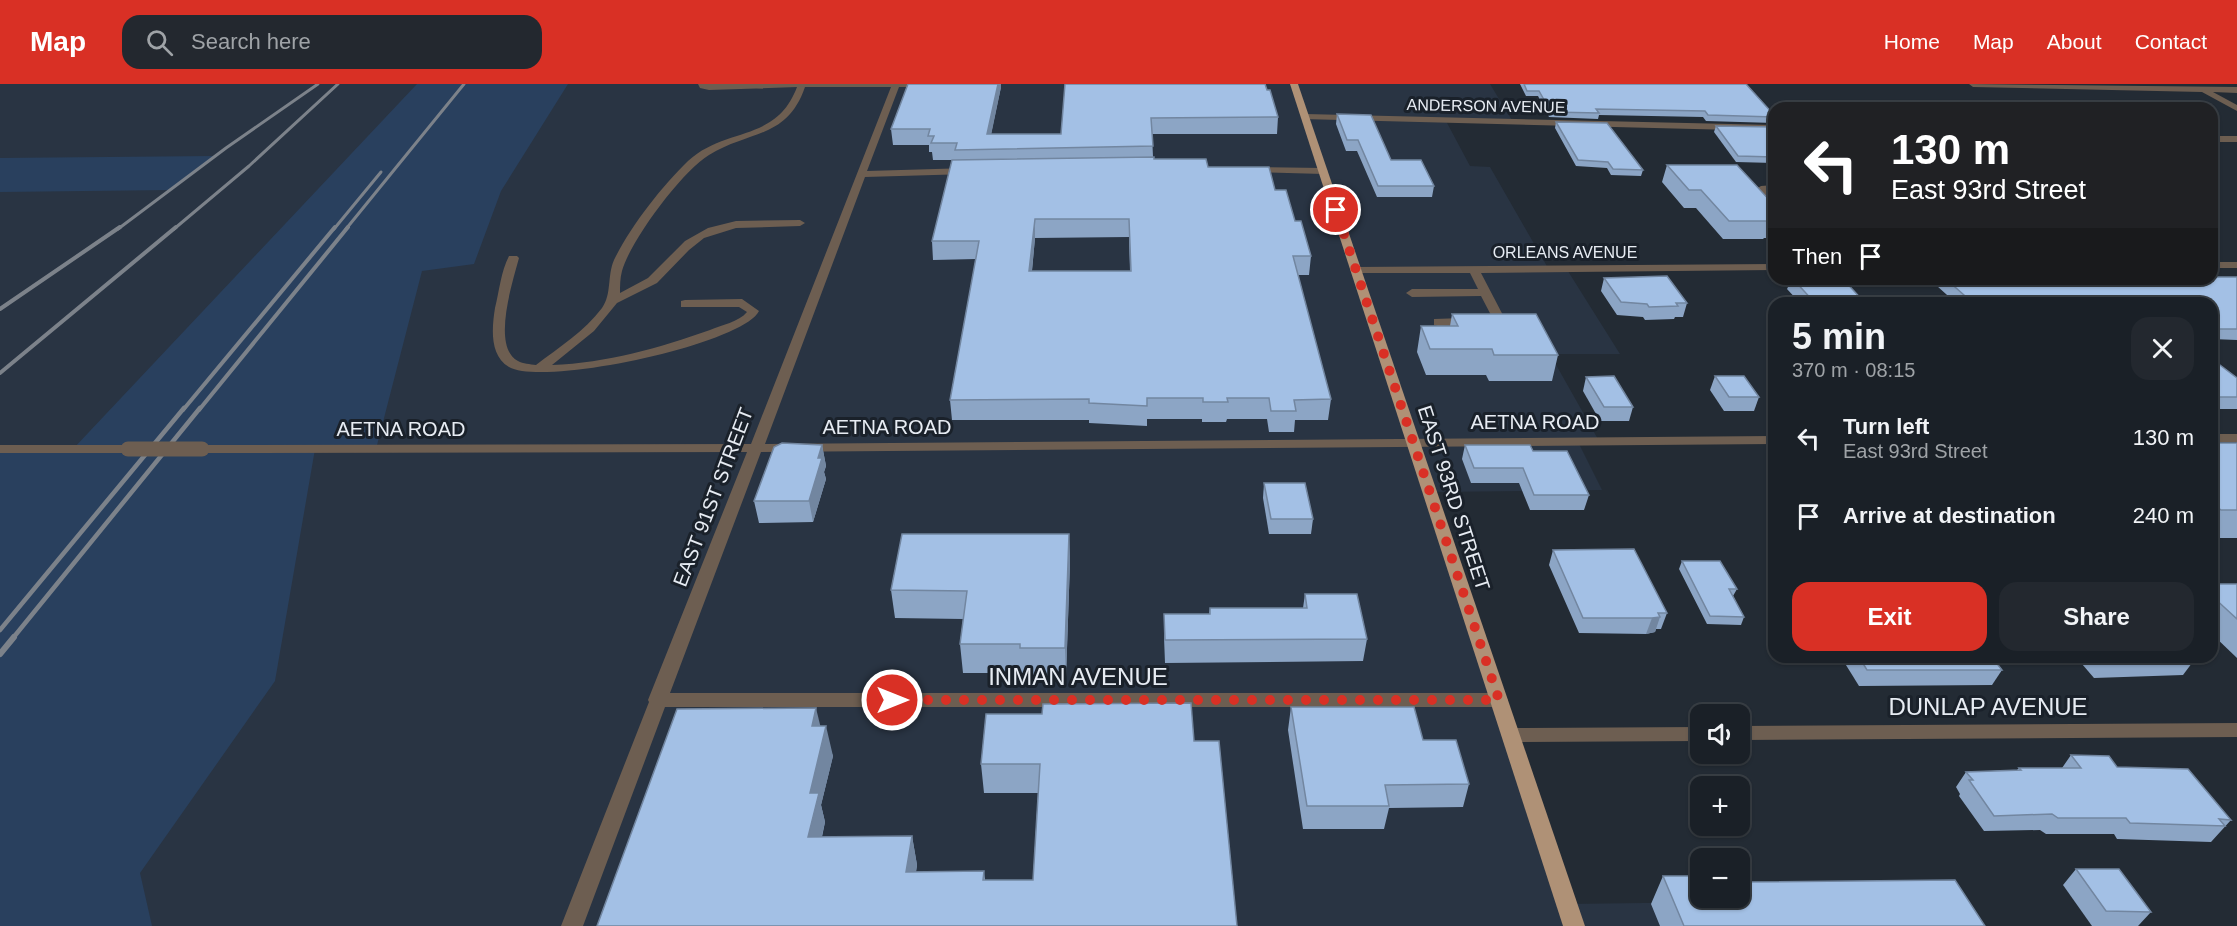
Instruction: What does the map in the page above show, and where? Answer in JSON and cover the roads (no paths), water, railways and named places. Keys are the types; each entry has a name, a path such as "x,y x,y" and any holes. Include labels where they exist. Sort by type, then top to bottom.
{"main road":[{"name":"EAST 93RD STREET","path":"1294,84 1574,926"}],"street":[{"path":"702,84 709,87 939,84"},
{"path":"612,301 616,271 624,251 691,164 706,150 775,123 786,116 802,84"},
{"name":"EAST 91ST STREET","path":"572,926 657,700 757,448 896,84"},
{"path":"1973,84 2237,90"},
{"path":"2190,84 2237,108"},
{"name":"ANDERSON AVENUE","path":"1305,117 1768,128"},
{"path":"2218,139 2237,139"},
{"path":"861,174 983,170"},
{"path":"1241,170 1323,171"},
{"path":"1768,188 1761,189 1768,196"},
{"path":"538,369 587,329 612,301 647,285 663,272 683,248 700,235 718,228 742,224 800,223"},
{"path":"513,258 497,333 501,352 509,362 517,366 538,369 588,368 633,360 734,325 750,317 753,311 742,303 685,304"},
{"path":"2218,265 2237,265"},
{"name":"ORLEANS AVENUE","path":"1356,270 1768,267"},
{"path":"1438,322 1500,321 1474,269"},
{"path":"1412,292 1486,292"},
{"path":"2218,438 2237,438"},
{"name":"AETNA ROAD","path":"0,449 757,448 1768,440"},
{"name":"INMAN AVENUE","path":"657,700 1499,700"},
{"name":"DUNLAP AVENUE","path":"1750,733 2237,730"},
{"path":"1511,735 1690,734"}],"railway":[{"path":"118,229 226,148 318,84"},
{"path":"174,229 249,166 338,84"},
{"path":"346,229 464,84"},
{"path":"334,229 381,172"},
{"path":"0,309 120,227"},
{"path":"0,373 176,227"},
{"path":"183,410 335,227"},
{"path":"199,410 348,227"},
{"path":"0,630 184,408"},
{"path":"13,638 200,408"},
{"path":"0,654 14,637"}]}
